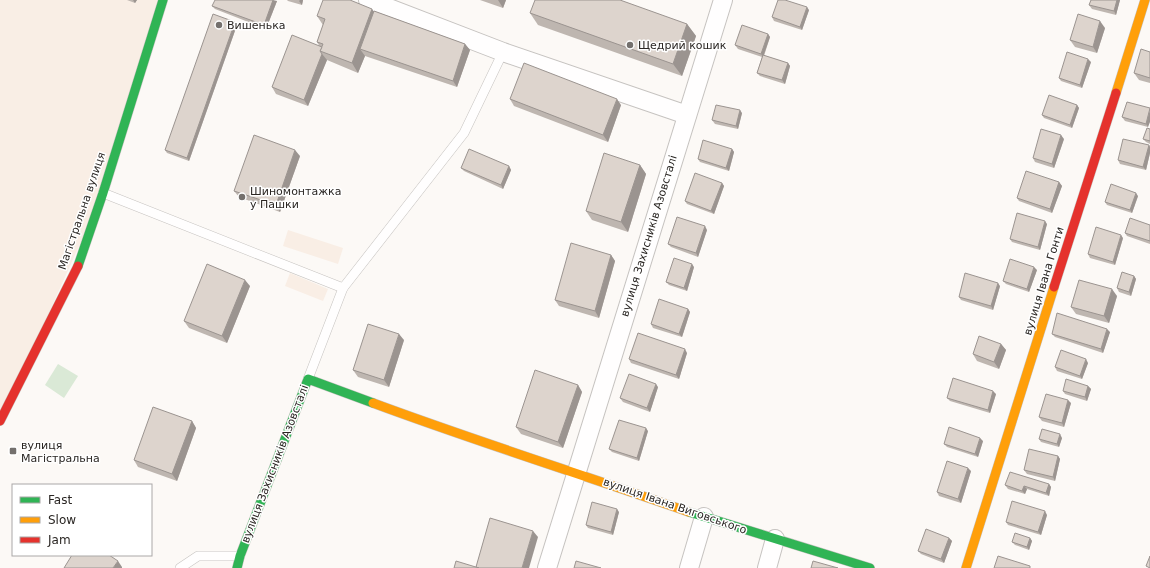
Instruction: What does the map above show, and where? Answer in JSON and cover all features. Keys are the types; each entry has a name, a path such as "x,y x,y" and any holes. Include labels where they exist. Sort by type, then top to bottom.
{"street":[{"name":"Магістральна вулиця","path":"0,421 77,269 103,193 163,0"},
{"path":"368,0 504,52 687,115"},
{"name":"вулиця Захисників Азовсталі","path":"547,568 723,0"},
{"name":"вулиця Івана Гонти","path":"966,568 1145,0"},
{"name":"вулиця Захисників Азовсталі","path":"237,568 240,556 308,379 453,433 576,472"},
{"name":"вулиця Івана Виговського","path":"576,472 704,517 870,568"},
{"path":"689,568 704,517"},
{"path":"767,568 775,539"}],"lane":[{"path":"308,379 343,288 464,133 504,52"},
{"path":"103,193 343,288"},
{"path":"180,568 198,556 240,556"}],"shaded area":[{"path":"0,0 165,0 103,193 0,421"},
{"path":"288,230 343,248 338,264 283,246"},
{"path":"290,273 328,289 323,301 285,286"}],"green space":[{"path":"58,364 78,376 64,398 45,385"}],"building":[{"path":"215,0 273,0 264,25 212,6"},
{"path":"323,0 350,0 372,9 352,63 320,51 323,44 317,42 325,19 317,16"},
{"path":"535,0 620,0 687,24 673,64 530,13"},
{"path":"778,0 785,0 807,7 800,27 772,17"},
{"path":"1091,0 1117,0 1114,11 1089,5"},
{"path":"374,11 465,44 453,81 360,49"},
{"path":"213,14 235,22 187,158 165,150"},
{"path":"1078,14 1100,21 1093,47 1070,40"},
{"path":"742,25 768,34 761,54 735,45"},
{"path":"292,35 322,47 320,51 322,54 304,100 272,87"},
{"path":"1141,49 1150,52 1150,78 1134,73"},
{"path":"1067,52 1088,59 1080,85 1059,78"},
{"path":"763,55 788,63 782,80 757,73"},
{"path":"524,63 617,99 603,135 510,99"},
{"path":"1049,95 1077,105 1070,125 1042,115"},
{"path":"1127,102 1150,108 1146,124 1122,117"},
{"path":"716,105 740,110 736,126 712,120"},
{"path":"1147,128 1150,129 1150,141 1143,139"},
{"path":"1041,129 1061,135 1052,164 1033,158"},
{"path":"254,135 295,150 276,205 234,191"},
{"path":"1123,139 1149,145 1143,167 1118,160"},
{"path":"703,140 732,149 726,168 698,159"},
{"path":"469,149 509,166 501,185 461,168"},
{"path":"604,153 640,165 621,222 586,211"},
{"path":"1026,171 1059,182 1050,209 1017,198"},
{"path":"695,173 722,183 711,211 685,201"},
{"path":"1111,184 1136,193 1130,210 1105,202"},
{"path":"1017,213 1045,221 1038,247 1010,239"},
{"path":"677,217 705,226 696,253 668,244"},
{"path":"1130,218 1150,225 1150,241 1125,233"},
{"path":"1096,227 1121,235 1113,262 1088,254"},
{"path":"571,243 611,255 595,311 555,300"},
{"path":"674,258 692,264 684,288 666,282"},
{"path":"1010,259 1034,267 1027,289 1003,281"},
{"path":"207,264 245,280 222,336 184,321"},
{"path":"1122,272 1134,276 1129,292 1117,288"},
{"path":"965,273 998,283 991,306 959,297"},
{"path":"1079,280 1112,289 1104,316 1071,307"},
{"path":"659,299 688,309 679,334 651,324"},
{"path":"1057,313 1107,329 1101,349 1052,334"},
{"path":"368,324 399,334 384,380 353,370"},
{"path":"638,333 685,349 676,375 629,359"},
{"path":"979,336 1001,344 994,362 973,354"},
{"path":"1061,350 1086,359 1080,376 1055,367"},
{"path":"535,370 578,385 558,442 516,427"},
{"path":"629,374 656,384 647,408 620,398"},
{"path":"953,378 993,391 988,410 947,398"},
{"path":"1066,379 1088,386 1085,397 1063,391"},
{"path":"1046,394 1068,400 1062,423 1039,417"},
{"path":"153,407 192,421 172,474 134,460"},
{"path":"619,420 646,428 637,458 609,449"},
{"path":"949,427 980,438 975,454 944,444"},
{"path":"1042,429 1060,434 1057,444 1039,439"},
{"path":"1029,449 1058,456 1053,477 1024,470"},
{"path":"947,461 968,468 958,499 937,492"},
{"path":"1010,472 1049,484 1046,493 1024,486 1022,491 1005,485"},
{"path":"1012,501 1045,511 1038,532 1006,522"},
{"path":"592,502 617,509 611,532 586,525"},
{"path":"490,518 533,531 522,568 476,567"},
{"path":"926,529 949,538 941,559 918,551"},
{"path":"1015,533 1030,538 1027,547 1012,542"},
{"path":"71,556 110,556 118,561 113,568 64,568"},
{"path":"998,556 1030,566 1030,568 994,568"},
{"path":"1150,556 1150,568 1146,566"},
{"path":"456,561 479,568 454,568"},
{"path":"576,561 601,568 574,568"},
{"path":"813,561 838,568 811,568"}],"traffic: fast":[{"path":"78,266 103,193 163,0"},
{"path":"237,568 240,556 308,379 373,403"},
{"path":"689,512 870,568"}],"traffic: slow":[{"path":"1116,93 1145,0"},
{"path":"966,568 1054,287"},
{"path":"373,403 689,512"}],"traffic: jam":[{"path":"1054,287 1116,93"},
{"path":"0,421 78,266"}],"place":[{"name":"Вишенька","path":"219,25"},
{"name":"Щедрий кошик","path":"630,45"},
{"name":"Шиномонтажка у Пашки","path":"242,197"},
{"name":"вулиця Магістральна","path":"13,451"}]}
